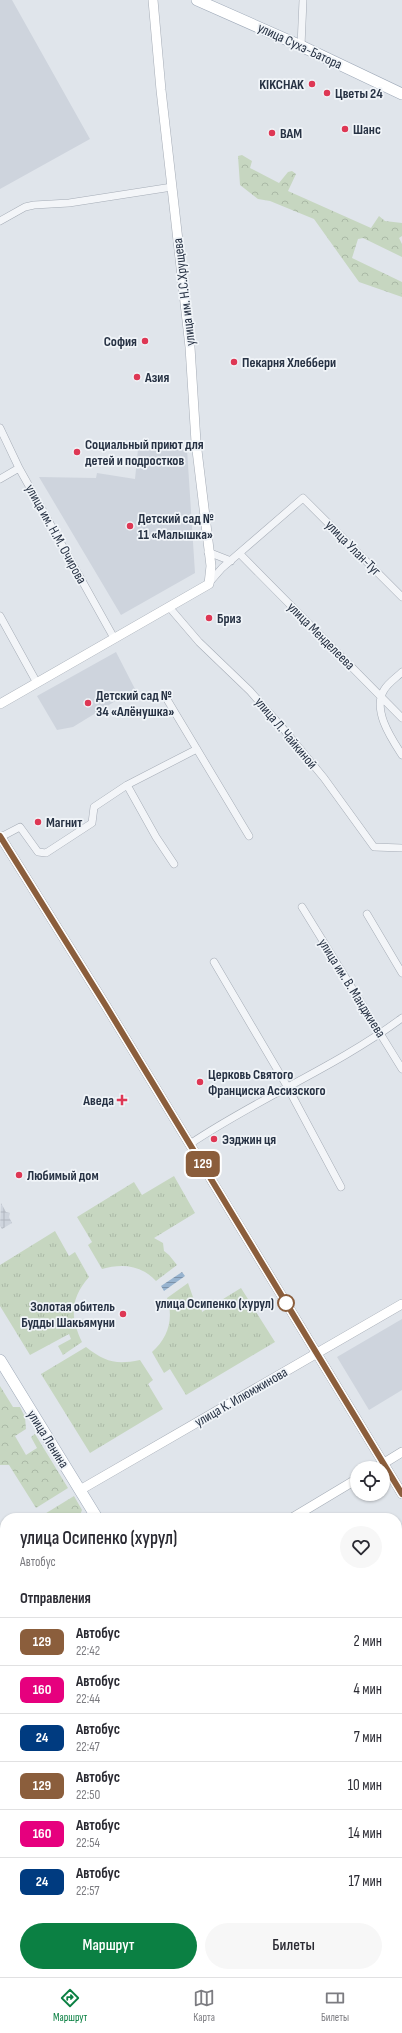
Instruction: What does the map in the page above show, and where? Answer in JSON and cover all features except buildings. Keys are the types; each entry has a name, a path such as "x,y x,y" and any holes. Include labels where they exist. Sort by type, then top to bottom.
{"main road":[{"name":"улица им. Н.С.Хрущева","path":"153,0 191,357 196,442 210,566 209,584"},
{"name":"улица Сухэ-Батора","path":"197,0 302,46 402,94"},
{"path":"0,704 209,584"},
{"path":"0,836 317,1352 377,1461"},
{"name":"улица К. Илюмжинова","path":"80,1490 402,1304"},
{"name":"улица Ленина","path":"0,1360 94,1513"},
{"path":"388,1461 402,1452"},
{"path":"390,1479 402,1494"},
{"path":"300,1513 350,1483"}],"street":[{"path":"302,46 303,0"},
{"path":"0,221 25,207 34,205 69,203 172,187"},
{"name":"улица им. Н.М. Очирова","path":"0,428 19,468 114,638"},
{"path":"0,479 19,468"},
{"name":"улица Улан-Туг","path":"240,554 303,498 402,597"},
{"path":"208,552 231,561"},
{"path":"209,584 222,568 240,554"},
{"name":"улица Менделеева","path":"240,554 402,718"},
{"name":"улица Л. Чайкиной","path":"169,606 199,642 250,691 291,738 324,778 374,847 402,848"},
{"path":"0,616 37,683"},
{"path":"402,672 384,690 380,702 383,720 391,738 402,755"},
{"path":"168,701 249,836"},
{"path":"0,836 20,828 38,852 46,853 92,823 94,807 127,784 197,749"},
{"path":"127,784 156,837 174,864"},
{"name":"улица им. В. Манджиева","path":"302,907 402,1069"},
{"path":"367,914 402,973"},
{"path":"214,962 287,1086 341,1187"},
{"path":"190,1144 287,1086 380,1035 402,1018"}],"shaded area":[{"path":"0,0 12,0 90,139 0,189"},
{"name":"Детский сад № 11 «Малышка»","path":"138,449 187,449 195,573 121,615 39,477 96,478 97,473 135,479"},
{"path":"116,652 135,689 73,727 57,730 37,696"},
{"path":"1,1203 6,1212 10,1213 9,1217 12,1223 2,1229 0,1226"},
{"path":"402,1319 402,1390 369,1410 337,1357"}],"green space":[{"path":"242,155 252,161 250,168 279,183 288,172 292,171 296,174 288,191 371,228 379,216 385,221 402,223 402,236 399,238 402,244 402,257 363,238 358,239 352,258 402,282 402,297 359,282 314,219 270,201 258,199 240,185 238,156"},
{"path":"174,1176 195,1213 154,1238 163,1243 164,1251 177,1265 156,1281 144,1272 131,1267 117,1266 102,1269 88,1245 92,1242 77,1217 134,1182 142,1195"},
{"path":"55,1231 69,1256 75,1252 89,1277 78,1293 74,1308 75,1324 82,1342 63,1355 58,1346 71,1339 69,1334 30,1355 0,1306 0,1265"},
{"path":"188,1283 194,1300 201,1306 202,1312 241,1288 275,1342 186,1395 170,1369 164,1373 152,1352 162,1341 170,1321 167,1298"},
{"path":"86,1347 99,1356 111,1361 124,1362 140,1360 153,1380 148,1384 163,1409 90,1453 41,1374"},
{"path":"0,1386 13,1407 20,1407 25,1417 26,1429 15,1436 26,1455 37,1448 31,1437 35,1434 68,1488 36,1508 9,1465 0,1465"},
{"path":"74,1496 82,1510 81,1513 46,1513"}],"water":[{"path":"182,1272 185,1276 164,1291 161,1286"}],"bus line":[{"name":"129","path":"0,836 106,1006 402,1494"}],"place":[{"name":"KIKCHAK","path":"312,84"},
{"name":"Цветы 24","path":"327,93"},
{"name":"Шанс","path":"345,129"},
{"name":"ВАМ","path":"272,133"},
{"name":"София","path":"145,341"},
{"name":"Пекарня Хлеббери","path":"234,362"},
{"name":"Азия","path":"137,377"},
{"name":"Социальный приют для детей и подростков","path":"77,452"},
{"name":"Детский сад № 11 «Малышка»","path":"130,526"},
{"name":"Бриз","path":"209,618"},
{"name":"Детский сад № 34 «Алёнушка»","path":"88,703"},
{"name":"Магнит","path":"38,822"},
{"name":"Церковь Святого Франциска Ассизского","path":"200,1082"},
{"name":"Аведа","path":"122,1100"},
{"name":"Ээджин ця","path":"214,1139"},
{"name":"Любимый дом","path":"19,1175"},
{"name":"улица Осипенко (хурул)","path":"286,1303"},
{"name":"Золотая обитель Будды Шакьямуни","path":"123,1314"}]}
